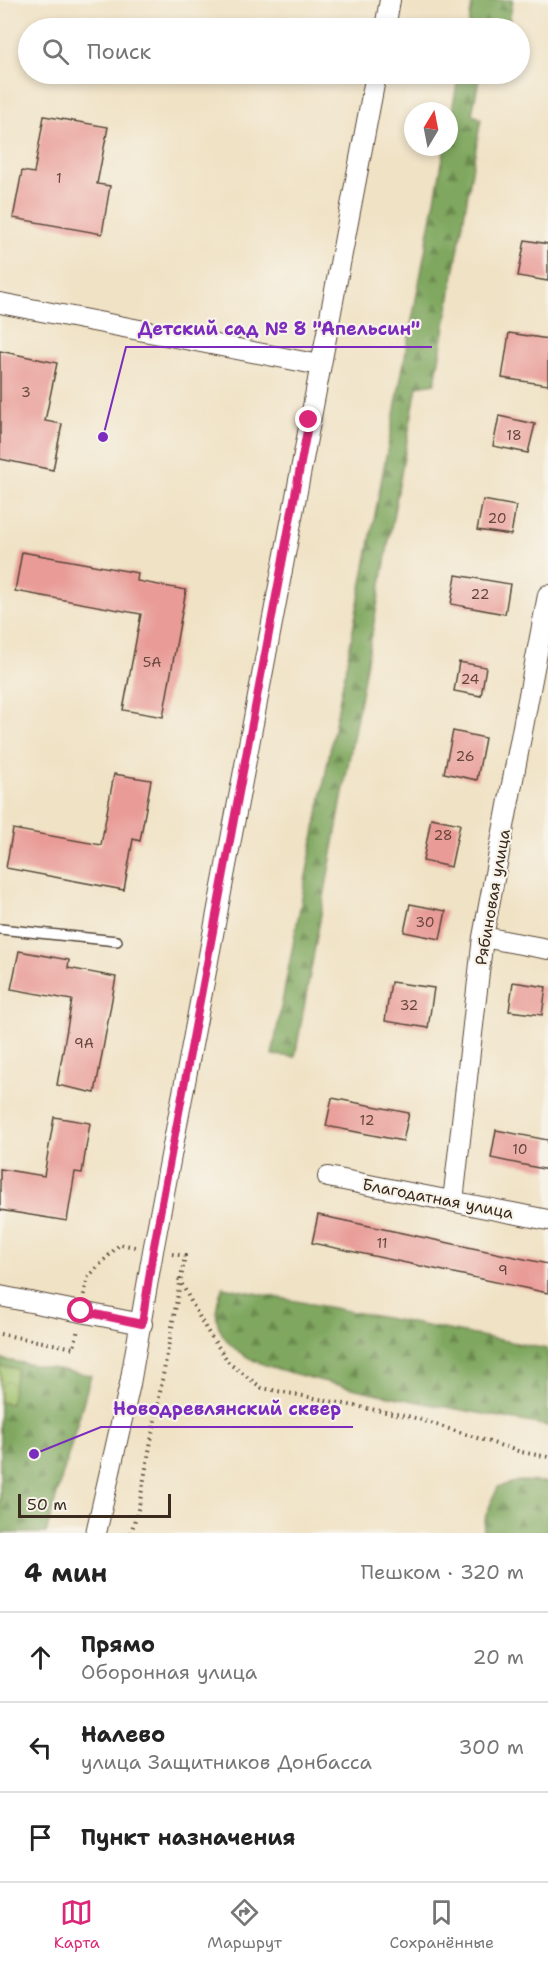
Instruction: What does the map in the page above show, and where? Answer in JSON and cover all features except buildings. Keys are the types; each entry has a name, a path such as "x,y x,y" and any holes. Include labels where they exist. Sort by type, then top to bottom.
{"street":[{"path":"387,18 390,0"},
{"path":"96,1533 142,1324 153,1251 374,84"},
{"path":"0,303 320,364"},
{"name":"Рябиновая улица","path":"453,1201 483,937 538,695 548,595"},
{"path":"483,937 548,949"},
{"name":"Благодатная улица","path":"328,1177 548,1220"},
{"path":"0,1296 142,1324"}],"lane":[{"path":"0,929 117,941"}],"path":[{"path":"178,1278 206,1329 230,1364 262,1388 411,1417 521,1452 548,1457"}],"green space":[{"path":"473,0 513,0 510,18 470,18"},
{"path":"457,84 478,84 472,114 481,119 435,383 417,386 295,1057 272,1055 443,156 458,156 458,102 454,102"},
{"path":"223,1287 548,1349 548,1426 373,1393 259,1363 239,1352 221,1332 217,1310"},
{"path":"0,1359 91,1375 46,1533 0,1533"},
{"path":"0,1366 17,1369 10,1404 0,1402"},
{"path":"518,1481 548,1482 548,1533 483,1533 486,1515 498,1487"}],"place":[{"name":"Детский сад № 8 \"Апельсин\"","path":"103,437"},
{"name":"Новодревлянский сквер","path":"34,1454"}],"route":[{"path":"81,1311 142,1324 153,1251 309,420"}]}
